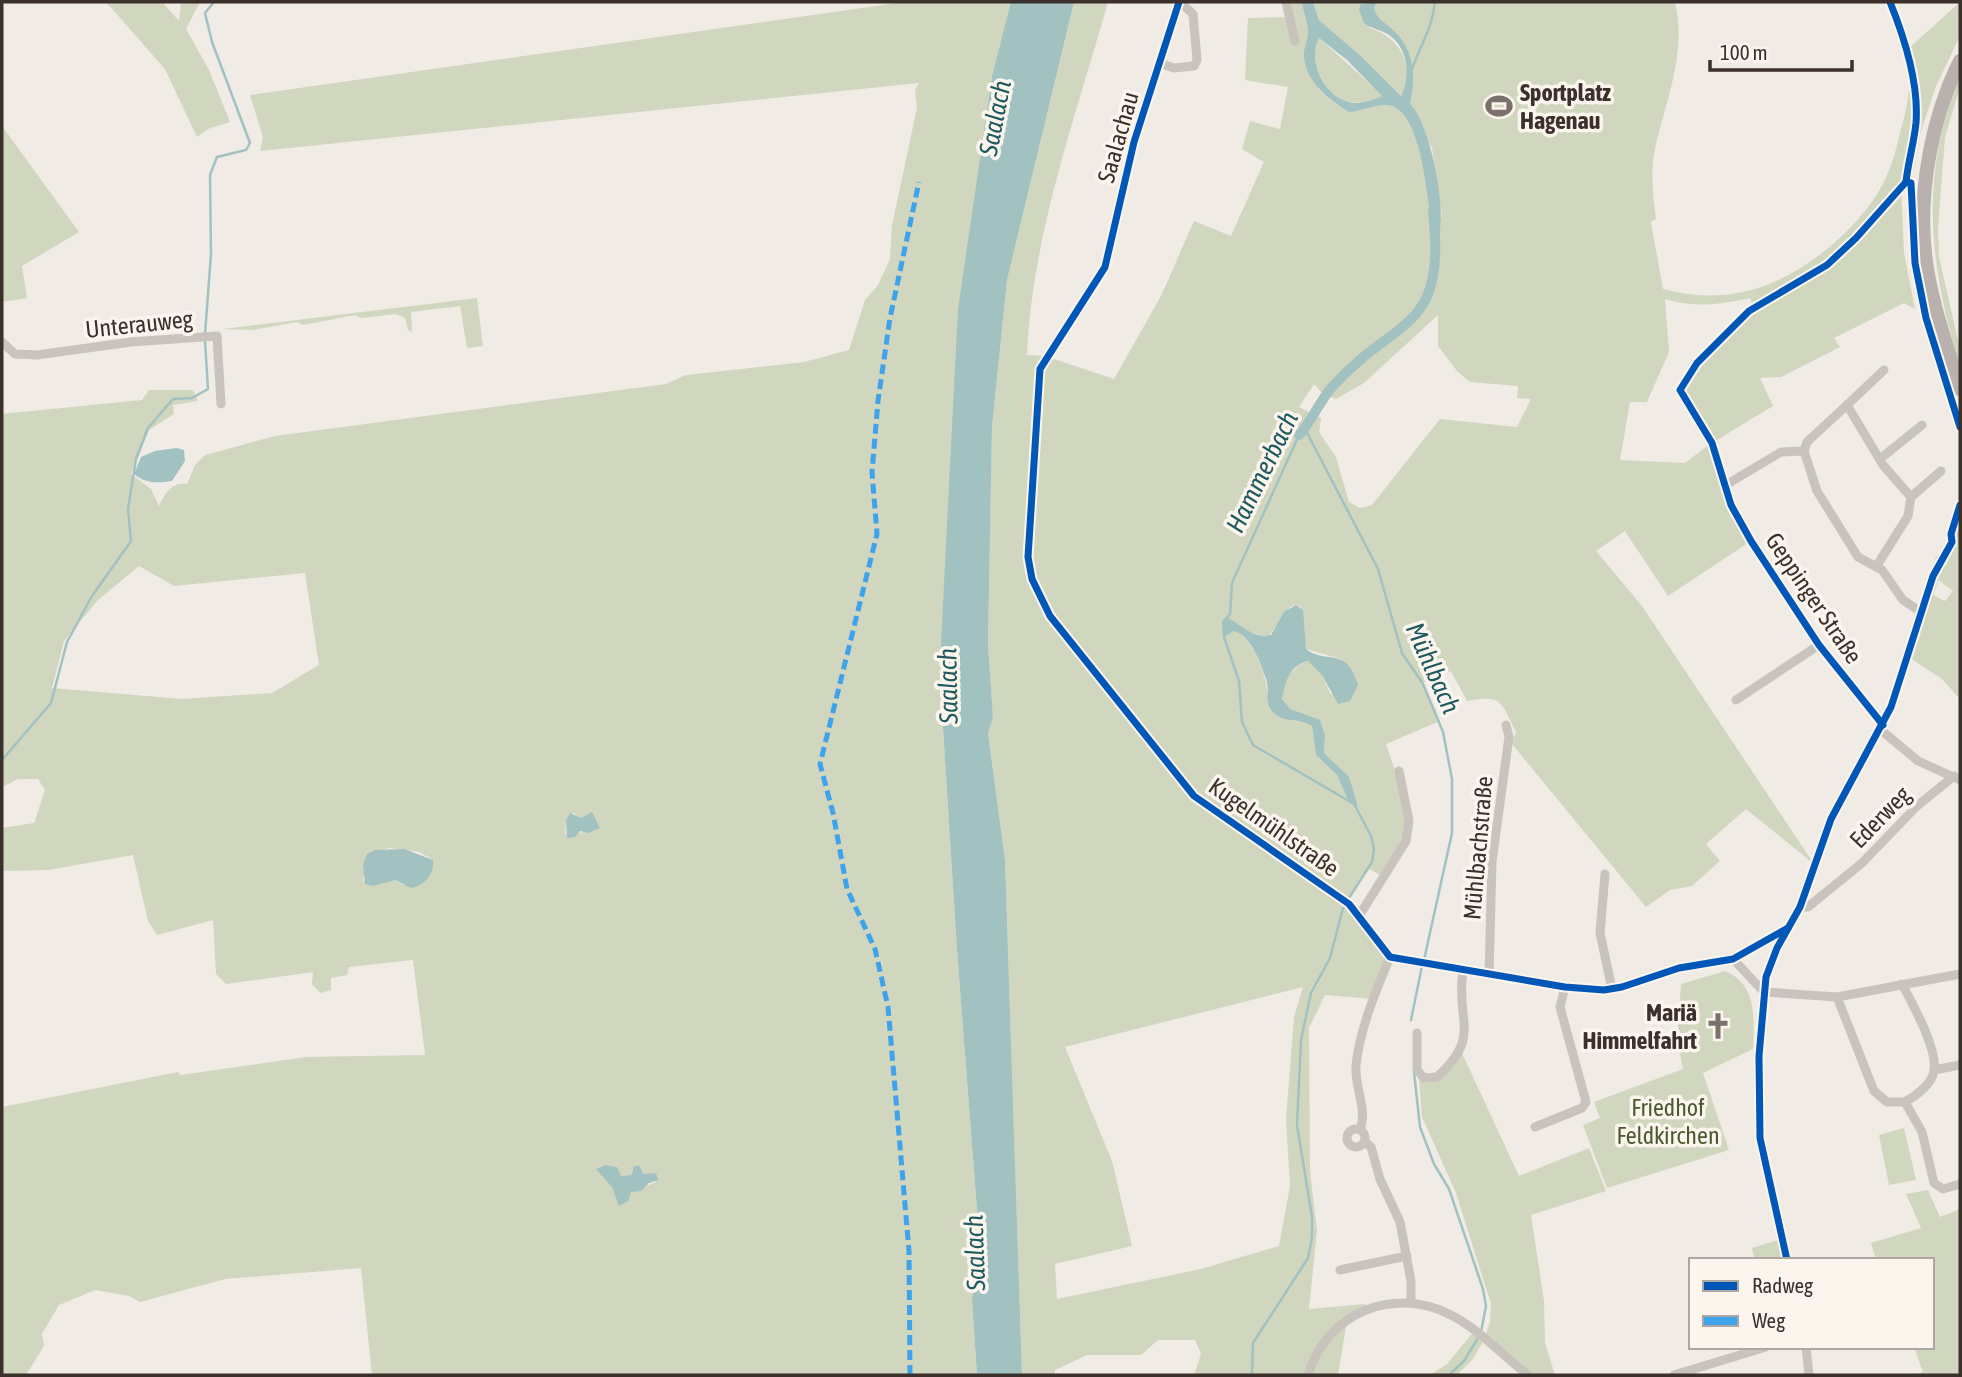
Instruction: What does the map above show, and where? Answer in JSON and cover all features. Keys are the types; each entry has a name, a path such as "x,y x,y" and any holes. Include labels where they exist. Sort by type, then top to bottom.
{"main road":[{"path":"1960,61 1949,83 1934,134 1926,184 1925,255 1938,316 1960,389"}],"street":[{"name":"Saalachau","path":"1097,282 1111,249 1135,142 1159,63 1180,2 1193,14 1198,60 1194,66 1184,68 1159,63"},
{"path":"1286,2 1295,41"},
{"path":"1890,2 1907,50 1915,97 1916,124 1906,182 1926,184"},
{"name":"Geppinger Straße","path":"1906,182 1856,238 1827,265 1749,311 1697,363 1681,387 1681,394 1695,411 1712,443 1724,486 1751,541 1819,645 1882,728 1917,761 1957,778"},
{"name":"Kugelmühlstraße","path":"1097,282 1045,356 1040,369 1028,557 1039,597 1050,616 1194,796 1338,895 1359,915 1390,957"},
{"name":"Unterauweg","path":"2,342 9,351 25,355 217,336 221,404"},
{"path":"1884,370 1807,442 1804,451 1818,492 1861,560 1876,567 1906,603 1920,612"},
{"path":"1847,405 1880,459 1911,497"},
{"path":"1880,459 1922,425"},
{"path":"1724,486 1781,452 1804,451"},
{"path":"1876,567 1908,516 1911,497 1941,471"},
{"path":"1787,1258 1760,1138 1758,1084 1764,992 1770,963 1800,907 1831,819 1882,728 1940,560 1960,534"},
{"name":"Geppinger Straße","path":"1736,700 1819,645"},
{"name":"Mühlbachstraße","path":"1489,975 1492,862 1509,737 1506,725"},
{"path":"1359,915 1406,841 1409,821 1399,771"},
{"name":"Ederweg","path":"1800,907 1808,907 1850,874 1917,806 1957,778"},
{"path":"1605,874 1600,933 1612,989"},
{"path":"1360,1130 1363,1119 1356,1063 1366,1021 1390,957 1430,966 1565,987 1612,989 1678,968 1733,959 1788,928"},
{"path":"1733,959 1764,992 1837,997 1960,974"},
{"path":"1417,1033 1417,1070 1424,1078 1437,1077 1464,1044 1466,1027 1460,998 1464,971"},
{"path":"1837,997 1874,1091 1887,1102 1905,1102 1924,1088 1934,1070 1930,1047 1902,984"},
{"path":"1535,1126 1582,1108 1586,1102 1560,1007 1565,987"},
{"path":"1934,1070 1960,1065"},
{"path":"1905,1102 1922,1132 1934,1183 1943,1189 1960,1184"},
{"path":"1360,1130 1366,1136 1365,1142 1358,1147 1348,1142 1349,1132 1360,1130"},
{"path":"1365,1142 1371,1147 1380,1179 1400,1222 1408,1256 1411,1302"},
{"path":"1340,1270 1408,1256"},
{"path":"1308,1375 1326,1338 1348,1319 1369,1308 1411,1302 1442,1311 1475,1331 1528,1375"},
{"path":"1674,1375 1759,1349"},
{"path":"1806,1349 1809,1375"}],"green space":[{"path":"106,2 162,2 179,21 181,2 200,2 186,29 209,70 230,122 208,129 197,137 165,69"},
{"path":"904,2 1013,2 941,643 942,712 957,950 979,1236 972,1301 977,1375 372,1375 361,1268 225,1279 140,1302 129,1296 95,1290 59,1305 42,1334 44,1346 26,1375 2,1375 2,1107 178,1072 181,1075 306,1057 425,1055 413,960 349,967 347,975 331,978 331,990 320,993 312,984 313,972 226,984 216,974 213,920 157,935 148,921 133,855 48,870 2,871 2,828 34,823 45,790 38,779 18,779 2,787 2,414 142,400 149,390 193,390 198,401 173,405 174,414 149,430 131,474 151,489 159,506 173,487 187,484 195,465 205,455 275,436 666,384 686,375 804,362 849,350 865,300 878,285 890,259 892,225 917,108 915,90 919,83 260,151 263,137 250,95","holes":["139,566 174,586 305,573 319,665 272,693 182,699 52,688 64,641 97,601","573,813 596,830 565,835 566,821","389,848 419,852 433,860 431,873 403,885 395,880 363,881 367,854","606,1165 617,1167 621,1176 631,1175 632,1169 656,1182 631,1192 619,1206"]},
{"path":"1074,2 1108,2 1046,221 1037,265 1027,355 1045,356 1114,379 1161,296 1194,221 1231,236 1264,162 1242,149 1250,121 1280,129 1288,87 1245,80 1248,18 1288,17 1286,2 1302,2 1311,44 1313,75 1322,92 1349,112 1376,106 1392,106 1402,113 1410,125 1425,176 1431,221 1442,217 1432,148 1410,104 1413,75 1410,56 1401,39 1377,15 1374,7 1377,2 1675,2 1678,21 1677,58 1653,158 1652,184 1656,219 1651,222 1663,289 1713,296 1743,292 1784,277 1824,252 1858,220 1883,184 1895,153 1909,92 1907,50 1960,2 1960,36 1936,86 1921,131 1911,183 1906,183 1901,188 1904,253 1915,309 1904,303 1834,338 1840,347 1781,377 1760,378 1773,406 1712,443 1721,476 1751,541 1668,596 1625,531 1596,551 1642,606 1814,864 1746,809 1706,844 1720,861 1692,886 1670,890 1646,907 1512,744 1516,732 1503,707 1488,699 1467,701 1451,671 1423,683 1440,721 1386,744 1407,806 1409,832 1385,878 1368,868 1344,907 1354,908 1390,957 1373,999 1325,995 1309,1028 1310,1171 1317,1231 1309,1309 1365,1304 1369,1308 1346,1326 1338,1375 1194,1375 1201,1354 1195,1340 1158,1340 1141,1355 1087,1355 1055,1370 1055,1375 1022,1375 1005,860 988,733 993,718 988,643 992,427 1007,280","holes":["1750,298 1754,308 1681,387 1711,443 1685,463 1620,460 1630,402 1647,402 1669,352 1665,299 1717,304","1438,315 1438,346 1457,371 1470,382 1518,386 1517,398 1531,399 1517,427 1440,419 1372,505 1360,508 1349,502 1336,457 1319,432 1321,418 1299,407 1314,384 1323,394 1336,399 1364,383","1290,607 1301,607 1306,649 1341,659 1355,675 1331,695 1322,675 1309,661 1291,672 1282,692 1284,705 1310,725 1293,721 1267,694 1265,677 1257,657 1246,639 1233,630 1227,617 1250,633 1269,636","1312,726 1325,736 1324,753 1331,760 1358,806 1348,800 1337,775 1316,755","1303,987 1294,1017 1286,1119 1290,1186 1279,1246 1201,1269 1057,1299 1055,1264 1132,1246 1112,1161 1065,1047"]},
{"path":"1313,2 1364,2 1361,4 1370,28 1390,39 1402,54 1406,73 1401,96 1361,56 1319,20"},
{"path":"1319,38 1383,96 1351,102 1333,93 1316,67"},
{"path":"1960,77 1960,87 1945,137 1938,227 1939,257 1960,349 1960,367 1941,293 1933,222 1938,151"},
{"path":"2,126 79,232 22,266 27,298 2,302"},
{"path":"477,298 483,346 467,348 460,306 411,312 412,332 408,330 405,318 396,314 361,318 355,315 303,325 297,322 252,330 223,329"},
{"path":"1960,541 1960,699 1942,679 1907,656 1927,592 1945,601 1953,591 1933,576"},
{"name":"Friedhof Feldkirchen","path":"1725,971 1736,977 1749,994 1754,1026 1753,1049 1703,1073 1729,1150 1607,1188 1583,1125 1600,1118 1594,1102 1683,1069 1677,1040 1681,984"},
{"path":"1461,1051 1519,1176 1589,1148 1606,1191 1531,1215 1544,1301 1545,1343 1555,1375 1528,1375 1485,1338 1473,1359 1457,1375 1430,1375 1447,1364 1475,1330 1485,1337 1490,1322 1491,1304 1456,1193 1422,1117 1419,1079 1433,1079"},
{"path":"1904,1128 1916,1180 1889,1185 1879,1135"},
{"path":"1928,1190 1940,1217 1960,1209 1960,1375 1915,1375 1923,1372 1915,1349 1934,1349 1934,1258 1875,1258 1871,1243 1921,1228 1906,1194"},
{"path":"1781,1239 1786,1258 1754,1258 1752,1248"}],"water":[{"name":"Saalach","path":"1011,2 1074,2 1007,280 992,427 988,643 993,718 988,733 1005,860 1022,1375 977,1375 972,1301 979,1236 957,950 942,712 941,643 958,309 992,77"},
{"path":"1302,2 1313,2 1319,20 1361,56 1401,96 1406,80 1406,63 1401,48 1389,35 1364,23 1359,10 1361,4 1377,2 1374,7 1378,16 1405,44 1413,73 1410,104 1424,128 1438,183 1440,229 1431,222 1421,158 1410,125 1402,113 1387,105 1349,112 1326,96 1309,74 1304,57 1308,29","holes":["1319,38 1347,60 1382,96 1353,103 1332,92 1316,66"]},
{"path":"177,448 184,450 185,461 172,481 152,482 134,474 141,457 155,451"},
{"path":"1296,605 1303,610 1306,649 1314,654 1342,660 1348,665 1358,685 1350,701 1338,704 1322,675 1308,661 1292,671 1282,699 1290,709 1320,720 1325,736 1324,753 1349,777 1358,807 1348,800 1337,775 1316,755 1312,726 1281,718 1272,711 1268,703 1266,679 1250,643 1233,631 1224,637 1223,622 1227,617 1254,633 1271,635 1284,612"},
{"path":"592,812 600,828 588,833 580,831 575,837 567,838 566,821 570,813 581,818"},
{"path":"404,849 433,860 430,875 424,882 411,888 395,880 373,886 365,884 363,865 367,854 375,850"},
{"path":"606,1165 617,1167 621,1176 631,1175 634,1166 640,1166 643,1174 656,1173 658,1180 649,1183 641,1191 631,1192 628,1201 619,1206 612,1187 596,1169"}],"waterway":[{"path":"205,334 211,254 210,175 217,157 246,150 250,143 212,42 205,13 214,2"},
{"path":"1412,69 1429,29 1435,2"},
{"name":"Hammerbach","path":"1299,435 1332,387 1397,332 1425,301 1432,280 1435,251 1433,211"},
{"path":"2,760 51,703 67,642 92,596 131,541 128,509 136,459 148,428 173,399 192,398 208,389 205,341"},
{"name":"Mühlbach","path":"1305,429 1378,569 1402,653 1423,684 1443,732 1452,779 1452,833 1424,960"},
{"name":"Hammerbach","path":"1299,435 1232,583 1230,614 1223,622 1224,637 1239,681 1242,722 1253,745 1354,804 1371,836 1374,849 1372,862 1349,898"},
{"path":"1252,1375 1253,1343 1308,1258 1312,1238 1312,1217 1297,1125 1301,1040 1311,993 1330,958 1343,908"},
{"name":"Mühlbach","path":"1411,1020 1422,966"},
{"path":"1414,1072 1420,1127 1434,1164 1449,1189 1483,1289 1486,1306 1481,1332"},
{"path":"1449,1375 1464,1361 1478,1338"}],"marked path":[{"path":"910,1375 909,1251 888,1007 875,949 847,889 833,813 820,764 877,534 872,472 878,401 890,318 919,182"}],"cycle path":[{"path":"1179,2 1134,142 1105,267 1040,369 1028,557 1032,579 1050,616 1194,796 1349,904 1390,957 1565,987 1604,990 1622,987 1679,968 1733,959 1788,928"},
{"path":"1890,2 1906,46 1915,92 1916,123 1906,182"},
{"path":"1906,182 1911,183 1915,263 1926,318 1960,427"},
{"path":"1883,725 1819,645 1751,541 1731,505 1712,443 1680,390 1697,363 1749,311 1827,265 1856,238 1906,182"},
{"path":"1787,1258 1760,1138 1759,1056 1766,977 1777,948 1800,907 1831,819 1891,707 1933,576 1952,542 1951,534 1960,505"}],"place":[{"name":"Sportplatz Hagenau","path":"1499,106"},
{"name":"Mariä Himmelfahrt","path":"1718,1026"}]}
